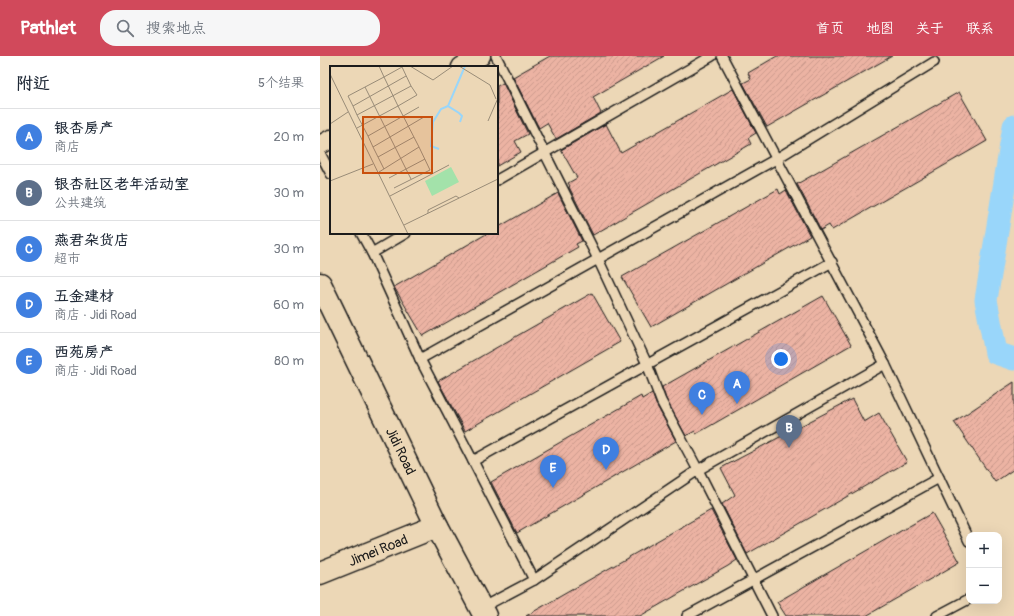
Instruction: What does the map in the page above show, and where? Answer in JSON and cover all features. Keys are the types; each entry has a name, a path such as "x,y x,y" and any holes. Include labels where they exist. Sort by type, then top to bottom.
{"main road":[{"name":"Jidi Road","path":"320,284 437,526 483,612"},
{"name":"Jimei Road","path":"320,573 437,526"}],"street":[{"path":"463,66 481,56"},
{"path":"320,145 330,140"}],"lane":[{"path":"496,56 598,259 647,364 661,401 698,470 772,616"},
{"path":"498,179 712,56"},
{"path":"722,56 885,364 966,535"},
{"path":"420,359 776,159 934,62"},
{"path":"320,153 330,172"},
{"path":"362,234 372,253 420,359 534,580"},
{"path":"372,253 404,234"},
{"path":"473,461 832,262"},
{"path":"483,612 534,580 698,470 885,364"},
{"path":"687,616 939,478"},
{"path":"937,616 966,601"}],"building":[{"path":"550,56 664,56 593,97 601,113 556,139 547,123 539,128 513,77"},
{"path":"777,56 892,56 767,127 743,83 751,79 748,73"},
{"path":"503,83 528,134 515,141 521,152 498,165 498,86"},
{"path":"733,89 756,133 748,138 751,144 593,235 569,187 570,186 568,183 577,178 561,150 606,124 621,153"},
{"path":"959,92 987,141 832,230 829,225 821,230 797,184"},
{"path":"778,189 780,194 786,190 810,236 651,327 622,277"},
{"path":"558,193 582,241 576,244 578,247 423,336 394,287 486,234 498,234 498,227"},
{"path":"592,293 620,342 465,431 438,381"},
{"path":"823,296 851,345 696,434 695,431 686,436 666,399 662,387"},
{"path":"1014,382 1014,469 995,482 954,422"},
{"path":"652,393 656,404 676,441 517,533 491,482 641,396 642,399"},
{"path":"852,399 864,422 879,413 907,462 747,554 722,504 735,495 721,468"},
{"path":"711,510 737,560 728,566 640,616 526,616"},
{"path":"932,513 960,562 866,616 786,616 777,602"}],"waterway":[{"path":"1014,126 986,300 996,353 1014,359"}],"place":[{"name":"银杏房产","path":"737,404"},
{"name":"燕君杂货店","path":"702,415"},
{"name":"银杏社区老年活动室","path":"789,448"},
{"name":"五金建材","path":"606,470"},
{"name":"西苑房产","path":"553,488"}]}
